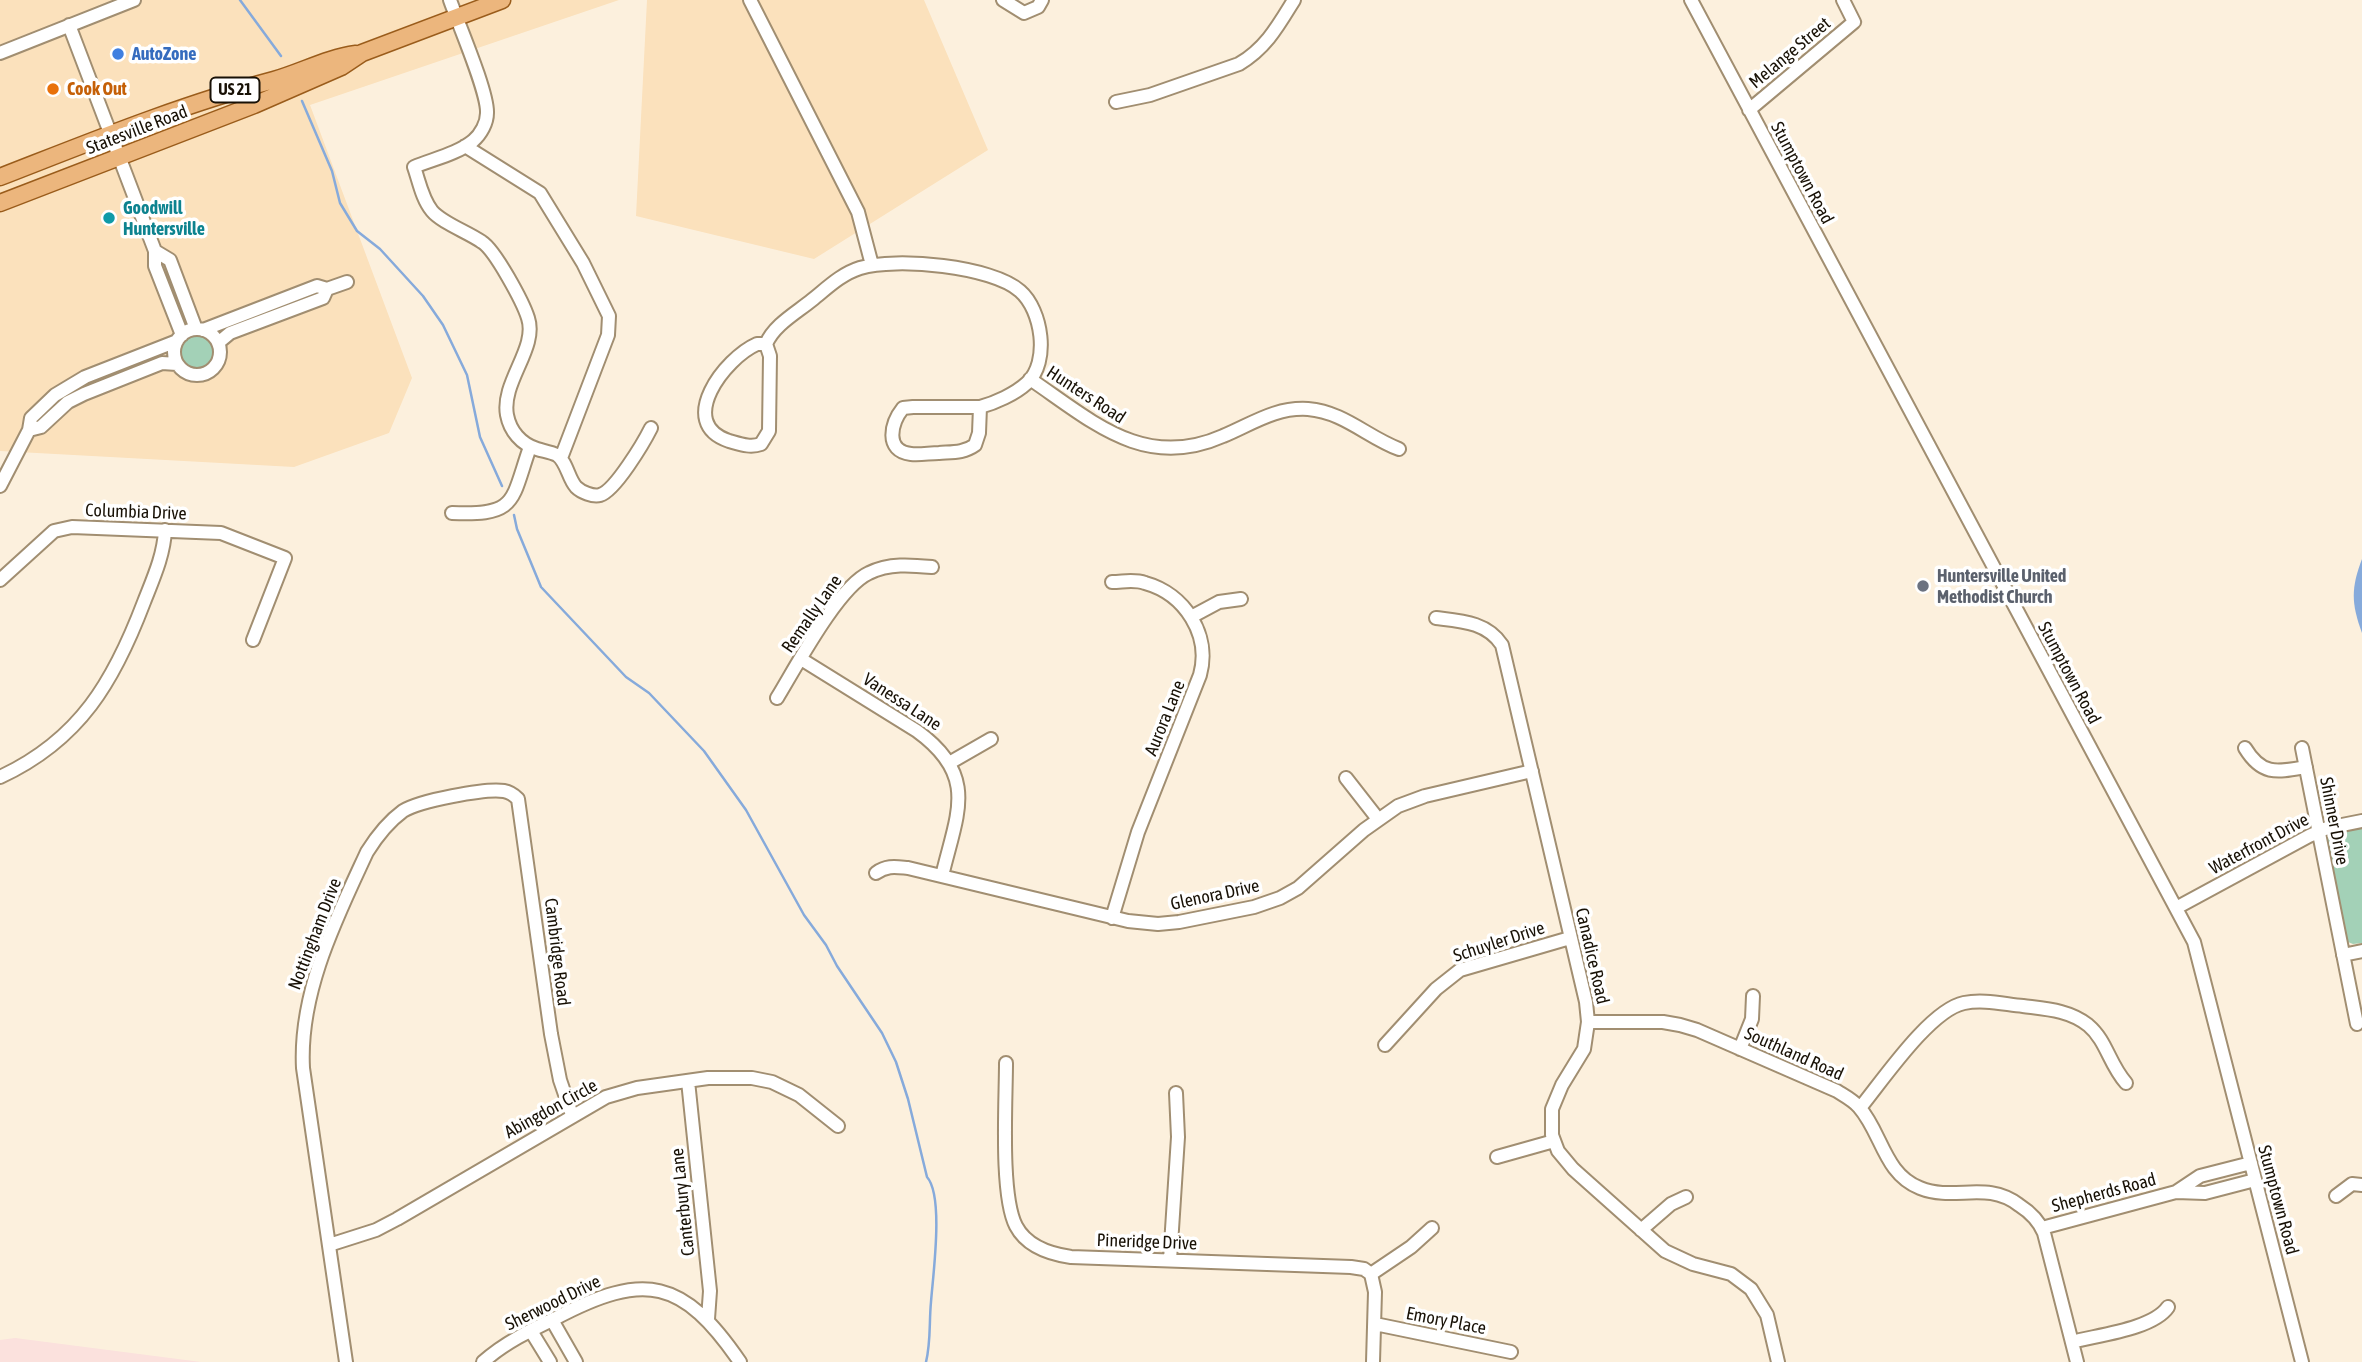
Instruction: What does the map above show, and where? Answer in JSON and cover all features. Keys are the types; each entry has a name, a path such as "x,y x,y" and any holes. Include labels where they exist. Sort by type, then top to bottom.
{"main road":[{"name":"Statesville Road","path":"0,203 329,73 362,53 502,0"},
{"name":"Statesville Road","path":"0,177 110,134 337,57 362,53"}],"street":[{"path":"0,53 134,0"},
{"path":"450,0 488,110 485,125 475,139 465,146 414,167 432,212 484,243 495,256 528,318 530,331 506,402 507,417 512,430 530,447 561,458 577,488 588,494 601,495 609,490 627,467 651,428"},
{"path":"750,0 858,212 872,265"},
{"path":"1003,0 1024,13 1038,7 1042,0"},
{"path":"1116,102 1150,95 1252,57 1270,38 1294,0"},
{"name":"Stumptown Road","path":"1691,0 2194,942 2302,1362"},
{"name":"Melange Street","path":"1749,110 1854,22 1843,0"},
{"path":"69,25 155,251 155,266 179,338 174,357 177,364 193,376 205,374 217,364 220,357 218,343 209,332 199,329"},
{"path":"465,146 540,192 583,263 609,316 608,335 561,458"},
{"path":"155,251 170,260 199,329"},
{"name":"Hunters Road","path":"766,344 770,356 767,437 755,446 716,436 707,425 705,403 708,394 735,359 751,347 766,344 780,326 835,281 852,271 872,265 921,263 995,277 1018,289 1035,311 1041,333 1039,356 1030,379 1006,396 979,407 903,408 892,424 891,432 896,448 912,454 959,452 971,448 978,440 979,407"},
{"path":"0,486 29,430 31,418 63,389 199,329 317,286 327,289 348,282"},
{"path":"218,343 230,334 323,298 327,289"},
{"path":"29,430 41,426 68,402 84,394 162,363 177,364"},
{"name":"Hunters Road","path":"1030,379 1120,438 1147,446 1179,448 1204,444 1275,411 1307,409 1336,415 1399,450"},
{"path":"452,513 491,512 509,503 519,485 530,447"},
{"name":"Columbia Drive","path":"0,580 43,539 61,528 228,534 285,558 253,640"},
{"path":"0,777 54,743 87,711 106,687 134,630 163,549 165,530"},
{"name":"Remally Lane","path":"777,698 842,594 859,578 887,567 932,567"},
{"name":"Aurora Lane","path":"1112,582 1147,583 1170,595 1191,617 1203,646 1204,658 1200,675 1138,832 1112,918"},
{"path":"1191,617 1219,602 1241,599"},
{"name":"Canadice Road","path":"1436,618 1483,627 1498,638 1502,645 1570,938 1588,1022 1584,1049 1562,1085 1552,1109 1554,1140"},
{"name":"Vanessa Lane","path":"801,659 917,731 933,743 950,762 958,784 959,796 942,876"},
{"path":"950,762 992,739"},
{"path":"2245,748 2253,762 2264,768 2278,772 2306,768"},
{"name":"Shinner Drive","path":"2302,748 2357,1024"},
{"name":"Glenora Drive","path":"876,873 885,867 893,866 1112,918 1144,923 1179,922 1280,898 1298,888 1378,819 1411,800 1532,771"},
{"path":"1346,778 1378,819"},
{"name":"Nottingham Drive","path":"346,1362 303,1068 302,1047 309,996 367,852 394,818 420,804 485,791 501,790 512,793"},
{"name":"Cambridge Road","path":"512,793 519,803 552,1044 572,1115"},
{"name":"Waterfront Drive","path":"2176,908 2318,831 2362,821"},
{"name":"Schuyler Drive","path":"1385,1045 1436,989 1460,970 1570,938"},
{"path":"2343,955 2362,951"},
{"path":"1740,1049 1752,1019 1753,996"},
{"path":"1860,1108 1935,1019 1949,1009 1975,1002 2055,1009 2079,1018 2099,1037 2115,1071 2126,1083"},
{"name":"Southland Road","path":"1588,1022 1663,1022 1680,1025 1837,1091 1860,1108 1891,1164 1908,1182 1918,1188 1945,1194 1975,1191 2003,1195 2027,1210 2042,1228"},
{"name":"Pineridge Drive","path":"1006,1063 1007,1176 1013,1216 1020,1232 1035,1246 1058,1255 1351,1267 1364,1269 1371,1274"},
{"name":"Abingdon Circle","path":"329,1245 376,1230 397,1219 572,1115 621,1092 733,1077 772,1082 808,1100 838,1126"},
{"name":"Canterbury Lane","path":"688,1081 709,1291 708,1319"},
{"path":"1171,1260 1178,1137 1177,1093"},
{"path":"1497,1157 1554,1140 1558,1151 1573,1168 1665,1251 1679,1259 1724,1271 1751,1289 1767,1315 1778,1362"},
{"name":"Shepherds Road","path":"2176,1192 2200,1175 2251,1163"},
{"name":"Shepherds Road","path":"2042,1228 2176,1192 2205,1193 2255,1180"},
{"path":"2336,1196 2352,1184 2360,1184"},
{"path":"1641,1230 1671,1205 1686,1197"},
{"path":"1373,1362 1375,1292 1371,1274 1411,1247 1432,1227"},
{"path":"2042,1228 2077,1362"},
{"name":"Sherwood Drive","path":"483,1362 531,1331 597,1298 640,1289 668,1294 688,1304 708,1319 740,1362"},
{"path":"2072,1342 2146,1323 2161,1316 2168,1307"},
{"path":"552,1320 576,1362"},
{"name":"Emory Place","path":"1375,1324 1511,1352"},
{"path":"531,1331 550,1362"}],"shaded area":[{"path":"0,0 619,0 310,105 412,378 389,433 294,467 0,451"},
{"path":"647,0 924,0 988,150 814,259 636,216"},
{"path":"15,1338 201,1362 0,1362 0,1340"}],"green space":[{"path":"197,329 213,336 220,352 213,368 197,375 181,368 174,352 181,336"},
{"path":"2362,827 2362,943 2353,944 2348,942 2327,840 2330,834"}],"water":[{"path":"2362,559 2362,633 2354,596"}],"waterway":[{"path":"240,0 281,56"},
{"path":"302,101 332,171 340,203 357,231 380,249 423,296 443,325 467,375 480,437 502,486"},
{"path":"514,515 517,529 541,587 626,677 649,693 704,751 746,810 804,915 882,1033 896,1062 908,1099 935,1201 935,1256 926,1362"}],"place":[{"name":"AutoZone","path":"118,54"},
{"name":"Cook Out","path":"53,89"},
{"name":"Goodwill Huntersville","path":"109,218"},
{"name":"Huntersville United Methodist Church","path":"1923,586"}]}
